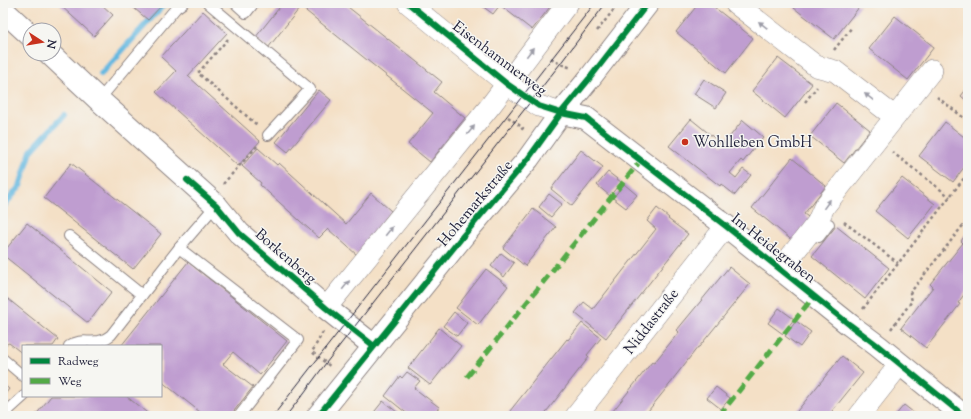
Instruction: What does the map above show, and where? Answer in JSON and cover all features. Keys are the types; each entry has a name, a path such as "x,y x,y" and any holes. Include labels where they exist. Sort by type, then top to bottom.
{"street":[{"name":"Eisenhammerweg","path":"408,3 507,84 539,106 561,113"},
{"path":"326,308 491,105 568,3"},
{"name":"Hohemarkstraße","path":"318,416 463,236 528,159 561,113 648,3"},
{"path":"735,3 816,66 835,71 896,117"},
{"path":"3,10 22,28"},
{"name":"Borkenberg","path":"59,62 216,205 239,233 326,308 374,346"},
{"name":"Im Heidegraben","path":"787,272 817,223 827,216 877,141 927,77"},
{"name":"Im Heidegraben","path":"561,113 586,118 787,272 850,325 964,416"},
{"name":"Niddastraße","path":"576,416 726,226"},
{"path":"859,416 900,364"}],"lane":[{"path":"208,3 310,89 268,135"},
{"path":"235,3 246,13 254,3"},
{"path":"99,100 177,5"},
{"path":"70,345 75,342 84,340 98,341 111,335 179,248 216,205"},
{"path":"811,247 827,216"},
{"path":"69,236 142,295"},
{"path":"179,248 298,340 239,416"},
{"path":"3,359 22,375"},
{"path":"3,415 23,397"}],"path":[{"path":"826,69 831,53 852,27"},
{"path":"216,205 221,186 268,135 198,73 237,28"},
{"path":"927,77 968,121"},
{"path":"491,105 523,128 519,134"},
{"path":"877,141 950,197"},
{"path":"850,325 968,173"},
{"path":"827,216 898,263"},
{"path":"878,346 912,301 910,293 968,219"},
{"path":"326,308 323,334 312,352 331,366 334,373 346,382"}],"building":[{"path":"62,3 100,3 113,15 94,36 60,5"},
{"path":"128,3 160,3 162,5 148,20"},
{"path":"283,3 292,3 299,9 268,48 255,38"},
{"path":"296,3 343,3 442,82 434,92 465,118 430,162 408,144 433,113"},
{"path":"478,3 553,3 532,30 500,5 493,14"},
{"path":"699,3 709,3 753,38 726,73 676,32"},
{"path":"798,3 855,3 860,6 834,39 794,8"},
{"path":"203,11 227,33 188,76 260,141 238,166 156,92 176,71 161,57"},
{"path":"895,16 934,47 908,80 869,49"},
{"path":"778,58 812,84 785,118 752,91"},
{"path":"704,79 726,93 716,108 694,94"},
{"path":"968,87 968,102 961,96"},
{"path":"319,90 331,100 288,152 276,142"},
{"path":"836,103 870,130 844,163 810,136"},
{"path":"691,119 723,145 743,120 763,137 743,162 741,160 730,173 736,178 743,169 751,175 735,195 721,184 720,186 669,146"},
{"path":"945,122 968,140 968,162 953,182 919,156"},
{"path":"258,148 277,165 279,163 346,224 371,193 391,211 357,255 328,229 319,238 260,185 261,183 242,166"},
{"path":"581,150 603,167 572,206 551,189"},
{"path":"792,158 826,186 804,214 811,219 794,242 752,208"},
{"path":"71,163 161,234 133,269 44,198"},
{"path":"608,172 621,182 610,196 597,185"},
{"path":"902,178 935,204 908,238 875,211"},
{"path":"624,184 637,195 626,208 613,198"},
{"path":"549,194 562,204 551,217 539,207"},
{"path":"657,208 669,218 668,219 688,234 606,338 575,313 584,302 593,309 656,229 647,221"},
{"path":"533,209 556,227 525,266 503,248"},
{"path":"27,223 112,292 88,323 3,255"},
{"path":"836,226 889,268 865,299 812,256"},
{"path":"968,231 968,289 958,303 960,304 926,348 901,328 933,287 930,284 963,243 961,241"},
{"path":"501,253 514,263 504,277 491,266"},
{"path":"188,262 287,341 260,375 233,352 223,364 253,387 230,416 205,416 162,382 162,345 122,345"},
{"path":"729,267 750,284 698,347 674,379 644,416 609,416 652,362 654,363 679,332 677,330"},
{"path":"486,269 508,286 478,325 456,308"},
{"path":"3,295 58,339 54,345 22,345 22,353 9,343 7,344 3,341"},
{"path":"779,308 794,319 783,334 768,323"},
{"path":"454,312 467,323 457,336 443,326"},
{"path":"796,321 811,332 800,347 785,336"},
{"path":"582,323 601,338 587,355 589,357 543,416 506,416 567,339 568,340"},
{"path":"439,328 461,346 430,385 408,368"},
{"path":"842,356 863,373 837,405 828,416 793,416"},
{"path":"407,372 420,381 414,388 439,407 433,416 410,416 385,396 400,376 402,378"},
{"path":"3,384 9,389 3,397"},
{"path":"716,387 730,398 721,409 707,398"},
{"path":"50,397 127,397 151,416 35,416"},
{"path":"383,401 402,416 371,416"},
{"path":"904,405 918,416 895,416"}],"waterway":[{"path":"101,74 164,4"},
{"path":"3,207 20,186 31,151 64,115"}],"tram line":[{"path":"273,416 595,3"},
{"path":"286,416 606,3"}],"marked path":[{"path":"467,377 641,160"},
{"path":"719,416 814,296"}],"cycle path":[{"path":"408,3 507,84 539,106 561,113 586,118 726,226 964,416"},
{"path":"318,416 463,236 528,159 561,113 648,3"},
{"path":"187,180 216,205 239,233 326,308 374,346"}],"place":[{"name":"Wohlleben GmbH","path":"685,142"}]}
